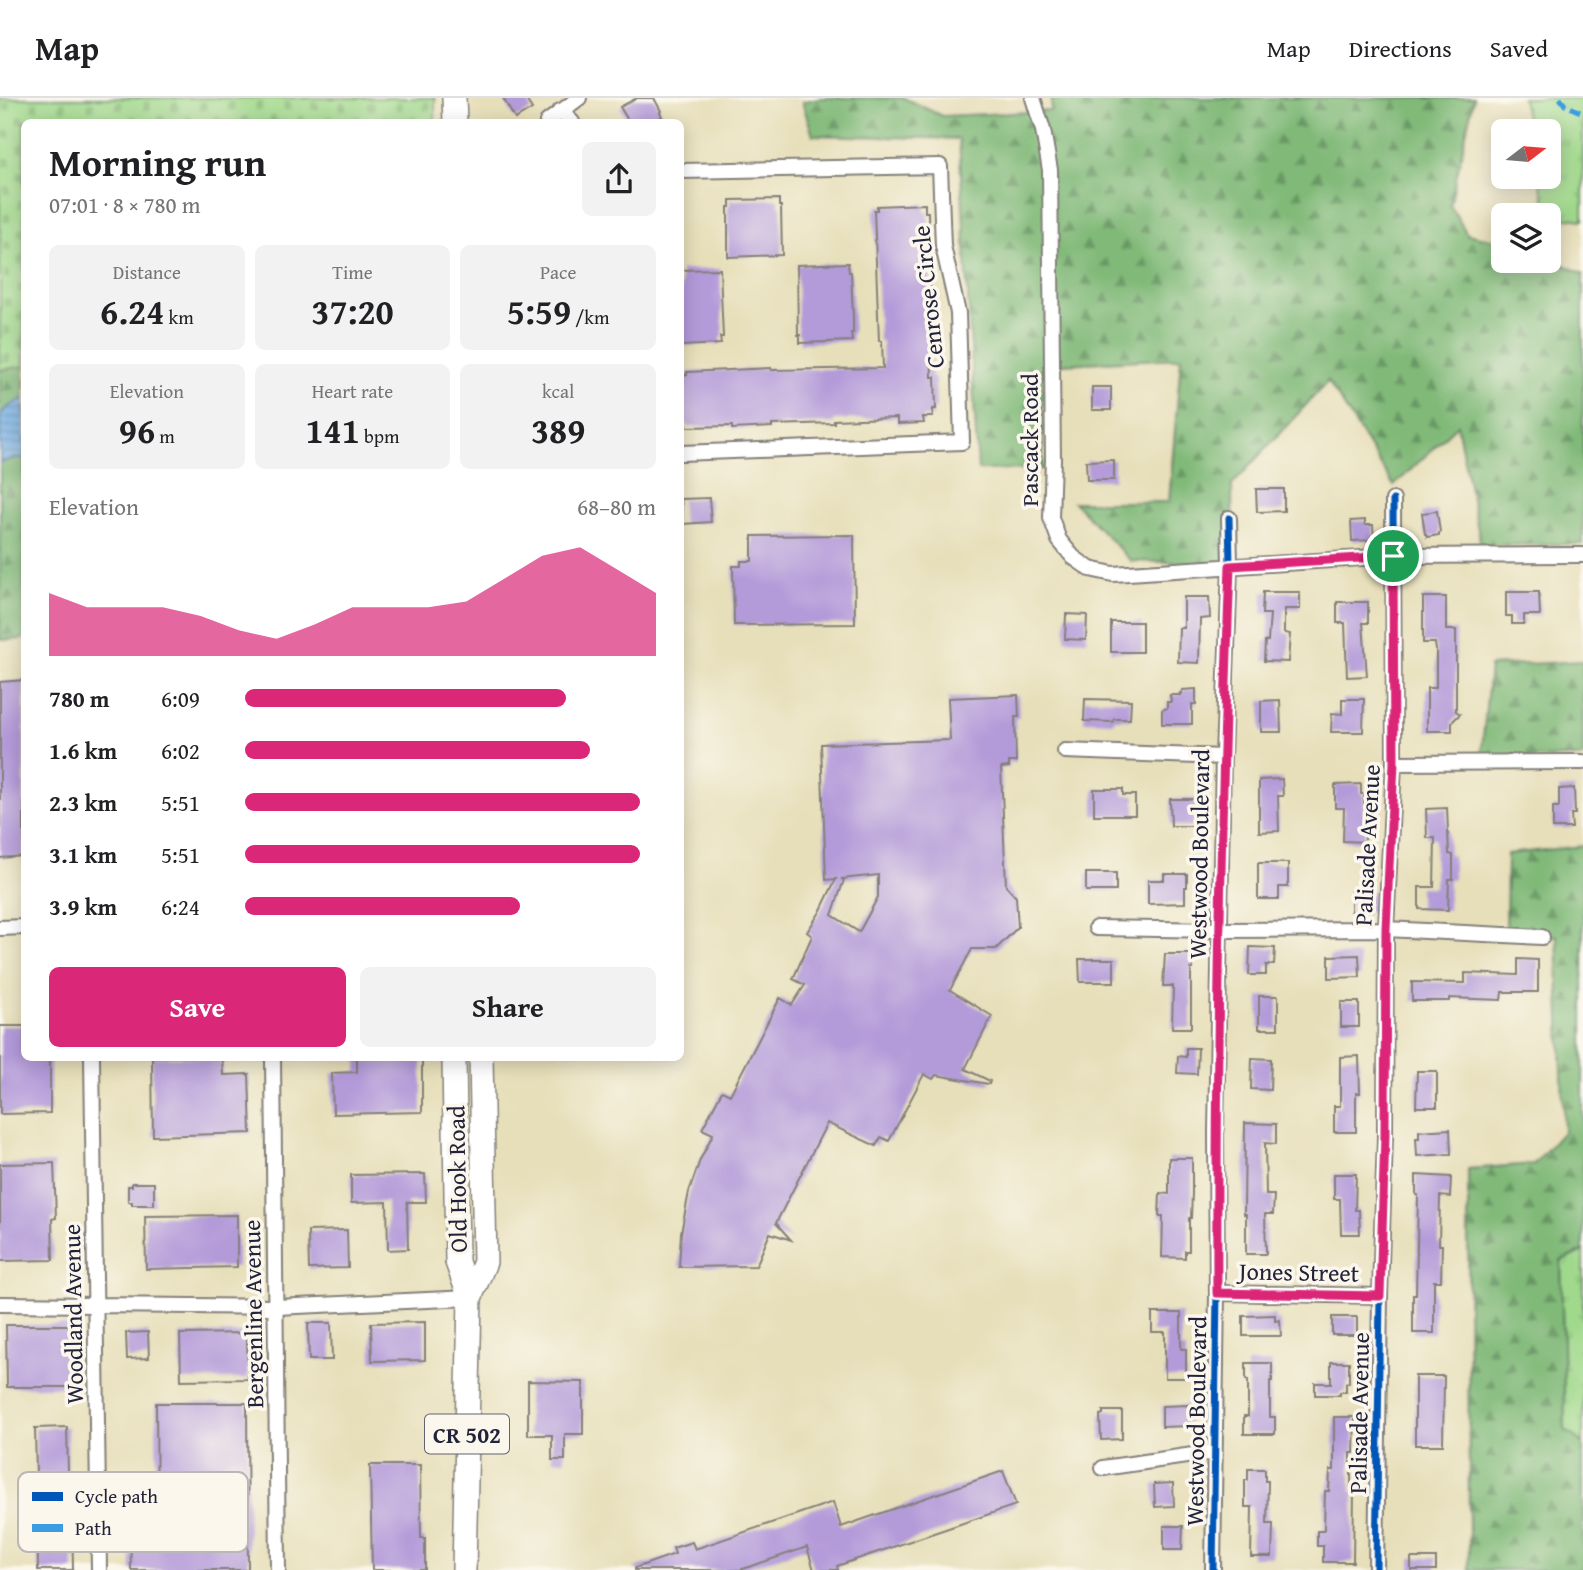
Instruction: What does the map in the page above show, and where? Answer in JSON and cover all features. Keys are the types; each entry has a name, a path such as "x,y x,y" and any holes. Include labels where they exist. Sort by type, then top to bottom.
{"main road":[{"path":"454,98 455,119"},
{"name":"Old Hook Road","path":"454,1061 457,1262 470,1298 464,1570"},
{"name":"Old Hook Road","path":"470,1298 485,1262 481,1061"}],"street":[{"path":"551,119 579,98"},
{"name":"Pascack Road","path":"1033,98 1043,130 1050,170 1053,460 1051,518 1059,540 1073,557 1090,569 1113,573 1393,556 1583,555"},
{"path":"560,111 569,119"},
{"name":"Cenrose Circle","path":"684,171 940,166 943,246 958,313 962,442 684,453"},
{"name":"Palisade Avenue","path":"1376,1570 1385,1136 1386,929 1394,763 1393,500"},
{"name":"Westwood Boulevard","path":"1213,1570 1217,1293 1216,1132 1229,517"},
{"path":"1065,751 1223,757"},
{"path":"1394,763 1583,762"},
{"path":"0,928 21,927"},
{"path":"1096,928 1386,929 1542,937"},
{"name":"Woodland Avenue","path":"93,1061 98,1472"},
{"name":"Bergenline Avenue","path":"273,1061 278,1570"},
{"name":"Jones Street","path":"1217,1293 1380,1296"},
{"path":"0,1304 276,1307 470,1298"},
{"path":"1103,1468 1214,1452"},
{"name":"Woodland Avenue","path":"99,1552 99,1570"}],"green space":[{"path":"0,98 435,98 435,119 21,119 21,366 0,370"},
{"path":"818,98 904,98 942,116 1051,111 1052,98 1474,98 1450,205 1467,234 1491,239 1491,273 1561,273 1561,263 1583,274 1583,544 1481,545 1457,425 1394,486 1328,381 1232,485 1233,564 1131,561 1074,502 1169,502 1181,358 1043,365 1043,469 978,470 959,139 813,135 802,102"},
{"path":"1522,98 1583,98 1583,220 1561,217 1561,203 1545,203 1542,189 1561,189 1561,119 1526,119"},
{"path":"21,366 21,400 0,425 0,370"},
{"path":"0,453 21,458 21,639 0,640"},
{"path":"1583,661 1583,757 1481,759 1490,666"},
{"path":"1583,846 1583,1251 1561,1261 1565,1430 1583,1443 1583,1570 1469,1570 1468,1169 1534,1164 1564,1131 1557,936 1506,932 1507,854"},
{"path":"1583,1251 1583,1443 1565,1431 1561,1261"}],"water":[{"path":"21,400 21,458 0,463 0,415"}],"building":[{"path":"503,98 525,98 532,109 515,119"},
{"path":"637,98 654,98 662,117 627,119 620,107"},
{"path":"779,199 782,255 728,257 730,200"},
{"path":"925,204 925,212 928,212 932,377 935,377 936,409 933,409 933,417 923,417 924,423 897,424 897,418 834,420 834,423 732,429 732,426 687,427 687,424 684,424 684,375 687,375 687,372 771,368 883,368 882,341 879,341 874,210 877,210 877,206"},
{"path":"848,263 851,272 852,341 800,343 797,265"},
{"path":"720,269 721,344 684,346 684,270"},
{"path":"1092,387 1111,387 1111,410 1092,410"},
{"path":"1114,460 1114,480 1087,480 1086,461"},
{"path":"1256,489 1284,489 1284,511 1257,512"},
{"path":"709,498 711,522 684,524 684,499"},
{"path":"1437,511 1439,535 1427,537 1422,513"},
{"path":"1365,520 1365,525 1373,525 1374,540 1352,541 1351,521"},
{"path":"854,535 855,624 734,625 733,566 741,566 741,561 752,561 752,536"},
{"path":"1263,592 1300,592 1300,609 1284,609 1284,633 1290,634 1288,662 1264,661 1270,614 1262,614"},
{"path":"1506,592 1539,592 1540,615 1524,615 1524,624 1512,624 1512,616 1506,616"},
{"path":"1184,597 1209,597 1210,618 1200,619 1199,663 1178,662 1179,628 1184,628"},
{"path":"1423,597 1446,597 1446,630 1456,630 1456,711 1460,714 1452,722 1452,731 1427,731 1427,688 1436,688 1436,651 1435,643 1423,643"},
{"path":"1337,602 1368,602 1368,623 1363,623 1367,676 1347,677 1345,623 1337,623"},
{"path":"1066,614 1087,615 1086,640 1065,639"},
{"path":"1111,622 1142,622 1142,652 1111,652"},
{"path":"21,680 21,856 0,858 0,682"},
{"path":"1196,689 1196,704 1192,704 1192,724 1162,724 1162,710 1167,708 1167,702 1171,702 1170,695 1180,695 1182,690"},
{"path":"1018,695 1019,717 1015,717 1016,762 1009,762 1009,767 1001,768 1006,886 1016,897 1018,927 996,949 972,949 950,990 992,1016 965,1069 990,1081 989,1084 936,1075 933,1079 924,1074 889,1141 881,1137 876,1146 827,1123 776,1223 791,1240 770,1233 756,1266 679,1267 681,1233 689,1192 713,1134 702,1129 722,1091 730,1095 780,998 792,1005 805,985 793,979 812,936 807,932 836,879 826,880 821,744 950,740 948,698","holes":["878,875 878,897 859,932 832,915 844,880 841,879"]},
{"path":"1085,699 1131,700 1130,719 1114,719 1113,722 1084,721"},
{"path":"1342,699 1364,699 1363,732 1331,732 1332,713 1342,714"},
{"path":"1280,700 1281,732 1261,732 1261,701"},
{"path":"1282,779 1283,796 1278,796 1279,831 1259,832 1259,780"},
{"path":"1361,784 1361,794 1364,794 1365,842 1343,841 1344,808 1335,808 1335,785"},
{"path":"1574,788 1575,814 1571,814 1572,828 1553,828 1553,807 1559,807 1559,789"},
{"path":"1094,789 1123,789 1123,795 1135,795 1135,815 1094,815"},
{"path":"1170,799 1198,799 1199,821 1193,821 1193,826 1171,826"},
{"path":"1447,808 1449,854 1453,855 1453,879 1449,879 1448,910 1419,909 1419,887 1434,887 1435,838 1427,838 1426,809"},
{"path":"1258,863 1288,863 1288,887 1279,887 1279,899 1258,899"},
{"path":"1086,873 1116,873 1116,891 1086,891"},
{"path":"1164,874 1187,874 1185,903 1148,904 1148,880 1164,880"},
{"path":"1351,891 1373,891 1373,911 1351,911"},
{"path":"1250,947 1275,948 1274,965 1266,965 1266,975 1249,975"},
{"path":"1165,954 1192,954 1191,1028 1172,1028 1173,986 1163,986"},
{"path":"1359,955 1360,977 1329,978 1329,956"},
{"path":"1079,959 1114,959 1114,982 1080,982"},
{"path":"1518,959 1538,960 1538,992 1502,992 1501,1000 1449,998 1449,1001 1412,1001 1412,982 1465,983 1465,973 1518,975"},
{"path":"1259,996 1278,996 1278,1029 1259,1029"},
{"path":"1341,1002 1359,1002 1359,1027 1341,1027"},
{"path":"0,1026 21,1026 21,1061 50,1061 50,1113 0,1114"},
{"path":"1186,1048 1198,1048 1197,1074 1177,1073 1178,1056 1186,1057"},
{"path":"1359,1056 1360,1093 1356,1093 1356,1132 1334,1132 1334,1106 1340,1106 1340,1057"},
{"path":"1252,1058 1271,1059 1270,1090 1251,1089"},
{"path":"152,1061 222,1061 223,1075 249,1074 251,1133 153,1136"},
{"path":"357,1061 422,1061 422,1112 333,1114 332,1073 357,1072"},
{"path":"1417,1071 1437,1071 1437,1107 1416,1107"},
{"path":"1245,1123 1276,1124 1276,1144 1265,1143 1266,1195 1274,1195 1273,1214 1265,1214 1266,1254 1246,1254"},
{"path":"1450,1129 1451,1154 1417,1156 1416,1138 1419,1138 1419,1131"},
{"path":"1169,1158 1192,1158 1189,1251 1185,1251 1185,1258 1162,1257 1163,1216 1159,1216 1160,1193 1169,1194"},
{"path":"54,1163 56,1218 52,1219 53,1260 0,1261 0,1164"},
{"path":"425,1174 426,1202 407,1202 408,1249 388,1250 387,1202 351,1203 351,1175"},
{"path":"1334,1174 1356,1174 1355,1210 1359,1210 1360,1234 1341,1234 1340,1199 1334,1199"},
{"path":"1416,1175 1451,1177 1450,1197 1440,1196 1441,1281 1434,1281 1434,1333 1413,1333 1418,1195"},
{"path":"132,1183 154,1183 154,1205 132,1205 132,1202 128,1202 128,1186 132,1186"},
{"path":"237,1215 237,1267 146,1269 145,1216"},
{"path":"347,1230 348,1268 309,1269 308,1231"},
{"path":"1152,1313 1181,1313 1181,1349 1186,1349 1186,1378 1165,1378 1165,1332 1152,1332"},
{"path":"1275,1315 1275,1321 1280,1320 1281,1336 1243,1336 1243,1316"},
{"path":"1332,1317 1357,1317 1357,1335 1332,1335"},
{"path":"425,1322 425,1360 372,1361 371,1323"},
{"path":"308,1323 331,1323 332,1360 309,1360"},
{"path":"6,1325 72,1325 73,1387 7,1387"},
{"path":"148,1332 149,1358 127,1359 126,1333"},
{"path":"247,1333 248,1379 181,1380 180,1334"},
{"path":"1331,1362 1349,1362 1346,1392 1340,1392 1340,1395 1315,1395 1315,1383 1331,1383"},
{"path":"1246,1363 1272,1363 1270,1417 1275,1417 1275,1434 1244,1434 1244,1416 1248,1416"},
{"path":"1415,1376 1444,1376 1443,1445 1415,1445"},
{"path":"528,1381 583,1382 583,1434 565,1434 565,1460 552,1460 552,1435 528,1435"},
{"path":"156,1403 247,1403 247,1472 157,1472"},
{"path":"1188,1405 1189,1426 1162,1427 1162,1406"},
{"path":"1103,1411 1122,1411 1122,1439 1101,1440 1100,1415"},
{"path":"1334,1417 1355,1417 1354,1453 1351,1453 1351,1492 1354,1492 1353,1562 1323,1562 1323,1546 1317,1546 1317,1531 1324,1531 1325,1491 1329,1491 1330,1470 1334,1470"},
{"path":"67,1427 68,1472 36,1472 35,1428"},
{"path":"370,1465 420,1465 421,1538 425,1538 425,1570 372,1570"},
{"path":"1248,1469 1265,1469 1265,1481 1268,1481 1267,1524 1273,1524 1272,1557 1251,1557 1252,1507 1245,1507 1245,1480 1248,1480"},
{"path":"1003,1471 1016,1505 837,1566 838,1570 814,1570 807,1547 740,1570 635,1570 675,1554 673,1548 692,1542 695,1549 833,1502 841,1527"},
{"path":"1173,1483 1174,1506 1155,1507 1154,1484"},
{"path":"1164,1526 1183,1526 1182,1550 1164,1550"},
{"path":"38,1552 73,1552 73,1570 38,1570"},
{"path":"131,1552 248,1552 248,1570 131,1570"},
{"path":"1411,1558 1436,1558 1436,1570 1411,1570"}],"marked path":[{"path":"1560,98 1565,105 1583,113"}],"cycle path":[{"path":"1376,1570 1385,1136 1386,929 1394,763 1393,500"},
{"path":"1213,1570 1217,1293 1216,1132 1229,518"}],"route":[{"path":"1393,556 1394,763 1386,929 1385,1136 1380,1296 1217,1293 1216,1132 1223,757 1230,566 1393,556"}]}
